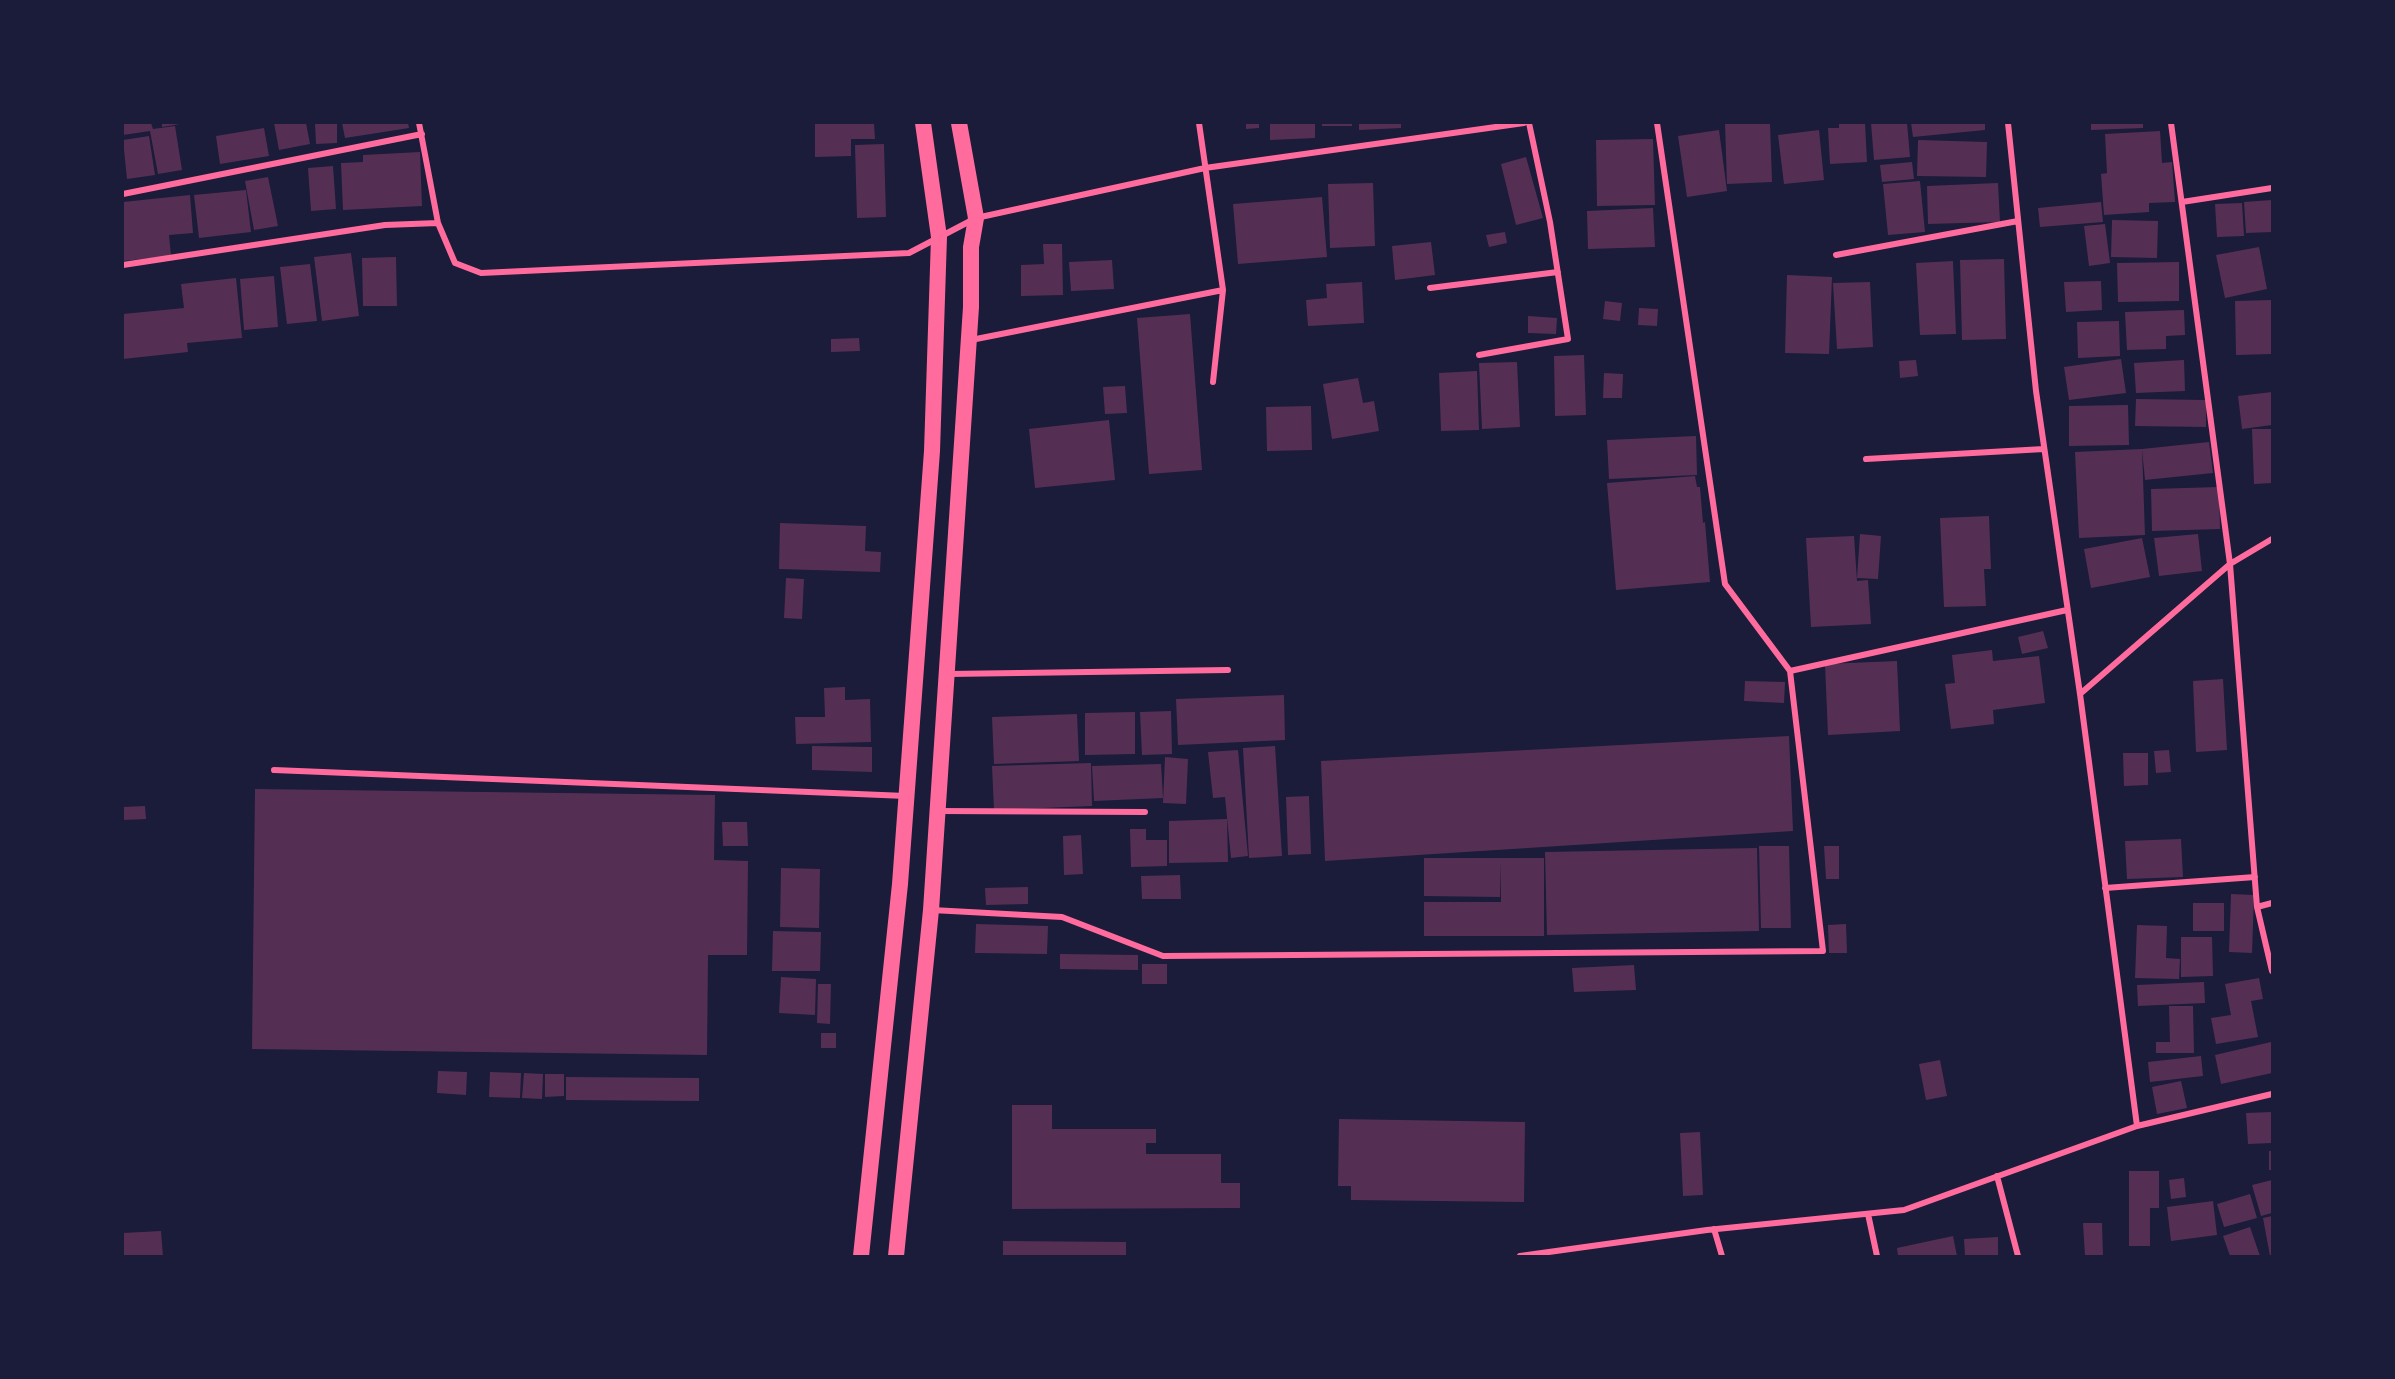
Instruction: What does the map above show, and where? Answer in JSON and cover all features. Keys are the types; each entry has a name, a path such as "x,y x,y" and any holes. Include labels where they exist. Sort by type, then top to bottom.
{"highway":[{"path":"861,1256 900,884 932,451 939,237 923,123"},
{"path":"896,1256 931,910 969,340 971,247 976,218 959,123"}],"street":[{"path":"418,123 438,223 455,263 481,273 909,253 976,218 1205,168 1524,123"},
{"path":"1199,123 1223,290 1213,382"},
{"path":"1479,356 1568,339 1550,222 1528,123"},
{"path":"931,910 1062,917 1163,956 1823,951 1790,671 1725,584 1657,123"},
{"path":"2008,123 2044,449 2080,694 2137,1126"},
{"path":"2171,123 2230,564 2257,907 2272,971"},
{"path":"123,194 422,134"},
{"path":"2182,202 2272,189"},
{"path":"1836,255 2018,221"},
{"path":"123,265 385,225 438,223"},
{"path":"1430,288 1558,272"},
{"path":"969,340 1223,290"},
{"path":"1866,459 2044,449"},
{"path":"2080,694 2230,564 2272,539"},
{"path":"1790,671 2067,610"},
{"path":"948,674 1228,670"},
{"path":"274,770 906,796"},
{"path":"938,811 1145,812"},
{"path":"2105,888 2255,877"},
{"path":"2257,907 2272,903"},
{"path":"1520,1256 1714,1230 1904,1210 2137,1126 2272,1094"},
{"path":"1997,1176 2018,1256"},
{"path":"1868,1214 1877,1256"},
{"path":"1714,1230 1722,1256"}],"building":[{"path":"123,123 151,123 153,129 175,126 182,170 158,174 150,131 123,135"},
{"path":"162,123 180,123 180,124 162,127"},
{"path":"274,123 306,123 310,144 279,150"},
{"path":"315,123 337,123 337,143 316,144"},
{"path":"342,123 408,123 409,128 345,138"},
{"path":"815,123 874,123 875,139 851,139 851,156 815,157"},
{"path":"1246,123 1259,123 1259,128 1246,129"},
{"path":"1270,123 1315,123 1315,138 1270,140"},
{"path":"1322,123 1352,123 1352,126 1322,126"},
{"path":"1359,123 1401,123 1401,128 1359,130"},
{"path":"1725,123 1770,123 1772,182 1727,184"},
{"path":"1839,123 1865,123 1867,162 1830,164 1828,128 1839,128"},
{"path":"1871,123 1907,123 1910,157 1874,160"},
{"path":"1911,123 1985,123 1985,130 1913,137"},
{"path":"2091,123 2143,123 2143,128 2091,130"},
{"path":"264,128 269,156 220,164 216,136"},
{"path":"1719,130 1727,191 1687,197 1678,136"},
{"path":"1819,130 1824,180 1784,184 1778,135"},
{"path":"2160,131 2162,163 2172,162 2175,202 2149,203 2149,212 2104,215 2101,174 2107,173 2105,134"},
{"path":"149,136 155,175 127,179 123,140"},
{"path":"1653,139 1655,205 1597,206 1596,140"},
{"path":"1918,140 1987,142 1986,177 1917,176"},
{"path":"884,144 886,217 857,218 855,145"},
{"path":"420,152 422,206 343,210 341,163 363,162 363,155"},
{"path":"1526,157 1543,218 1516,225 1501,164"},
{"path":"1912,162 1914,179 1882,182 1880,165"},
{"path":"333,166 336,209 311,211 308,168"},
{"path":"268,177 278,226 254,230 245,181"},
{"path":"1920,181 1925,232 1888,235 1883,184"},
{"path":"1373,183 1375,246 1330,248 1328,184"},
{"path":"1998,183 2000,222 1928,224 1927,186"},
{"path":"246,190 251,232 199,238 194,195"},
{"path":"190,195 193,233 169,235 171,256 123,261 123,202"},
{"path":"1322,197 1327,257 1238,264 1233,204"},
{"path":"2272,200 2272,232 2246,233 2244,202"},
{"path":"2101,202 2103,222 2040,227 2038,208"},
{"path":"2242,203 2244,236 2217,237 2215,204"},
{"path":"1653,208 1655,247 1588,249 1587,211"},
{"path":"2112,220 2158,221 2157,258 2111,257"},
{"path":"2105,224 2110,263 2089,266 2084,226"},
{"path":"1505,232 1507,243 1489,247 1486,235"},
{"path":"1431,242 1435,275 1395,280 1392,246"},
{"path":"1043,244 1062,244 1063,295 1021,296 1021,265 1044,264"},
{"path":"2259,247 2267,289 2225,298 2216,255"},
{"path":"351,253 359,316 322,321 314,257"},
{"path":"396,257 397,306 363,306 362,258"},
{"path":"2004,259 2006,339 1962,340 1960,260"},
{"path":"1112,260 1114,289 1071,291 1069,262"},
{"path":"1953,261 1956,334 1920,335 1916,263"},
{"path":"2179,262 2179,301 2118,302 2117,263"},
{"path":"310,264 317,321 287,324 280,267"},
{"path":"1787,275 1832,277 1829,354 1785,353"},
{"path":"274,276 278,327 244,330 240,279"},
{"path":"236,278 242,338 187,343 188,352 123,359 123,314 184,308 181,284"},
{"path":"2101,281 2102,310 2066,312 2064,282"},
{"path":"1362,282 1364,323 1308,326 1306,300 1327,298 1326,284"},
{"path":"1870,282 1873,347 1837,349 1833,283"},
{"path":"2272,300 2272,354 2236,355 2235,301"},
{"path":"1605,301 1622,303 1620,321 1603,319"},
{"path":"1639,308 1658,309 1657,326 1638,325"},
{"path":"2184,310 2185,335 2166,336 2166,349 2127,350 2125,312"},
{"path":"1190,314 1202,470 1149,474 1137,318"},
{"path":"1528,316 1557,318 1556,334 1528,333"},
{"path":"2119,321 2120,356 2078,358 2077,322"},
{"path":"859,338 860,351 831,352 831,339"},
{"path":"1584,355 1586,415 1555,416 1554,356"},
{"path":"2121,359 2126,393 2069,400 2064,367"},
{"path":"1916,360 1918,376 1900,378 1899,361"},
{"path":"2184,360 2185,391 2136,393 2134,363"},
{"path":"1517,362 1520,427 1482,429 1479,363"},
{"path":"1477,371 1479,430 1441,431 1439,373"},
{"path":"1604,373 1623,374 1622,398 1603,398"},
{"path":"1358,378 1363,403 1374,401 1379,431 1332,439 1323,384"},
{"path":"1125,386 1127,413 1105,414 1103,387"},
{"path":"2272,392 2272,425 2242,429 2238,396"},
{"path":"2136,399 2206,400 2206,427 2135,426"},
{"path":"2128,405 2129,445 2069,446 2069,406"},
{"path":"1311,406 1312,450 1267,451 1266,407"},
{"path":"1109,420 1115,480 1035,488 1029,429"},
{"path":"2252,429 2272,429 2272,483 2254,484"},
{"path":"1696,436 1697,475 1609,479 1607,440"},
{"path":"2209,442 2213,473 2145,480 2142,449"},
{"path":"2142,449 2145,535 2079,538 2075,452"},
{"path":"1695,476 1697,487 1700,487 1703,523 1705,522 1710,582 1616,590 1607,483"},
{"path":"2219,487 2220,529 2152,531 2151,489"},
{"path":"1989,516 1991,569 1984,569 1986,606 1944,607 1940,518"},
{"path":"780,523 866,526 865,551 881,552 880,572 779,569"},
{"path":"1860,534 1881,536 1878,579 1857,578"},
{"path":"2198,534 2202,571 2159,576 2154,538"},
{"path":"1854,536 1857,581 1868,580 1871,624 1811,627 1806,538"},
{"path":"2142,538 2150,577 2091,588 2084,549"},
{"path":"786,578 804,579 802,619 784,618"},
{"path":"2043,631 2048,648 2022,654 2018,637"},
{"path":"1992,650 1993,661 2039,656 2045,703 1993,710 1994,724 1951,729 1945,684 1955,683 1952,655"},
{"path":"1897,661 1900,731 1828,735 1825,664"},
{"path":"2223,679 2227,750 2196,752 2193,681"},
{"path":"1745,681 1785,682 1784,703 1744,701"},
{"path":"845,687 845,700 870,699 871,742 796,744 795,717 825,717 824,688"},
{"path":"1284,695 1285,740 1178,745 1176,699"},
{"path":"1171,711 1172,754 1142,755 1140,712"},
{"path":"1135,712 1135,754 1085,755 1085,713"},
{"path":"1077,714 1079,761 994,764 992,717"},
{"path":"1789,736 1793,831 1325,861 1321,761"},
{"path":"812,746 872,747 872,772 812,770"},
{"path":"1275,746 1282,856 1249,858 1243,748"},
{"path":"1238,750 1248,856 1231,858 1225,797 1213,798 1208,752"},
{"path":"2169,750 2171,772 2156,773 2154,751"},
{"path":"2123,753 2148,753 2148,785 2124,786"},
{"path":"1165,757 1188,759 1186,804 1163,803"},
{"path":"1091,763 1092,806 994,810 992,766"},
{"path":"1161,764 1163,798 1094,801 1092,766"},
{"path":"255,789 715,795 714,860 748,861 747,955 708,955 707,1055 252,1049"},
{"path":"1309,796 1311,854 1288,855 1286,797"},
{"path":"145,806 146,819 123,820 123,807"},
{"path":"1227,819 1228,862 1169,863 1169,821"},
{"path":"722,822 747,822 748,846 723,846"},
{"path":"1130,829 1146,829 1146,840 1167,840 1167,866 1131,867"},
{"path":"1081,835 1083,874 1064,875 1063,836"},
{"path":"2181,839 2183,877 2127,879 2125,841"},
{"path":"1759,846 1789,846 1791,928 1761,928"},
{"path":"1824,846 1839,846 1839,879 1826,879"},
{"path":"1757,848 1759,931 1547,935 1545,852"},
{"path":"1424,858 1544,858 1544,936 1424,936 1424,902 1501,902 1501,862 1500,897 1424,896"},
{"path":"781,868 820,869 819,928 780,927"},
{"path":"1180,875 1181,899 1142,899 1141,876"},
{"path":"1028,887 1028,904 986,905 985,888"},
{"path":"2231,894 2254,895 2252,953 2229,952"},
{"path":"2193,903 2224,903 2224,931 2193,931"},
{"path":"976,924 1048,926 1047,954 975,953"},
{"path":"1846,924 1847,953 1829,953 1828,925"},
{"path":"2137,925 2167,926 2166,958 2180,959 2179,979 2135,978"},
{"path":"773,931 821,932 820,971 772,971"},
{"path":"2181,937 2212,937 2213,976 2181,977"},
{"path":"1060,954 1138,955 1138,970 1060,969"},
{"path":"1142,964 1167,964 1167,984 1142,984"},
{"path":"1634,965 1636,990 1574,992 1572,968"},
{"path":"781,977 816,979 815,1015 779,1013"},
{"path":"2259,978 2263,999 2251,1001 2258,1037 2216,1044 2211,1018 2231,1015 2225,984"},
{"path":"2204,982 2205,1003 2138,1006 2137,985"},
{"path":"818,984 831,984 830,1024 817,1023"},
{"path":"2169,1006 2193,1006 2194,1053 2156,1053 2156,1042 2170,1042"},
{"path":"821,1033 836,1033 836,1048 821,1048"},
{"path":"2271,1042 2272,1073 2221,1084 2215,1055"},
{"path":"2201,1056 2203,1076 2150,1082 2148,1062"},
{"path":"1940,1060 1947,1096 1926,1100 1919,1064"},
{"path":"438,1071 467,1072 466,1095 437,1093"},
{"path":"490,1072 521,1073 520,1098 489,1097"},
{"path":"524,1073 543,1074 542,1099 522,1098"},
{"path":"545,1074 564,1074 564,1096 545,1097"},
{"path":"566,1077 699,1078 699,1101 566,1100"},
{"path":"2181,1081 2187,1108 2157,1114 2152,1087"},
{"path":"1012,1105 1052,1105 1052,1129 1156,1129 1156,1143 1146,1143 1146,1154 1221,1154 1221,1183 1240,1183 1240,1208 1012,1209"},
{"path":"2272,1112 2272,1143 2248,1144 2246,1113"},
{"path":"1339,1119 1525,1122 1524,1202 1351,1200 1351,1186 1338,1186"},
{"path":"1700,1132 1703,1195 1683,1196 1680,1133"},
{"path":"2269,1151 2272,1151 2272,1170 2269,1170"},
{"path":"2129,1171 2159,1171 2159,1208 2150,1208 2150,1246 2129,1246"},
{"path":"2184,1178 2186,1197 2171,1199 2169,1180"},
{"path":"2272,1180 2272,1213 2261,1216 2252,1185"},
{"path":"2250,1194 2257,1218 2224,1227 2217,1204"},
{"path":"2213,1201 2217,1235 2171,1241 2167,1207"},
{"path":"2272,1216 2272,1256 2270,1256 2263,1218"},
{"path":"2083,1223 2102,1223 2103,1256 2085,1256"},
{"path":"2250,1227 2260,1256 2230,1256 2223,1236"},
{"path":"161,1231 163,1256 123,1256 123,1233"},
{"path":"1953,1236 1957,1256 1898,1256 1897,1248"},
{"path":"1998,1237 1998,1256 1965,1256 1964,1239"},
{"path":"1003,1241 1126,1242 1126,1256 1003,1256"}]}
